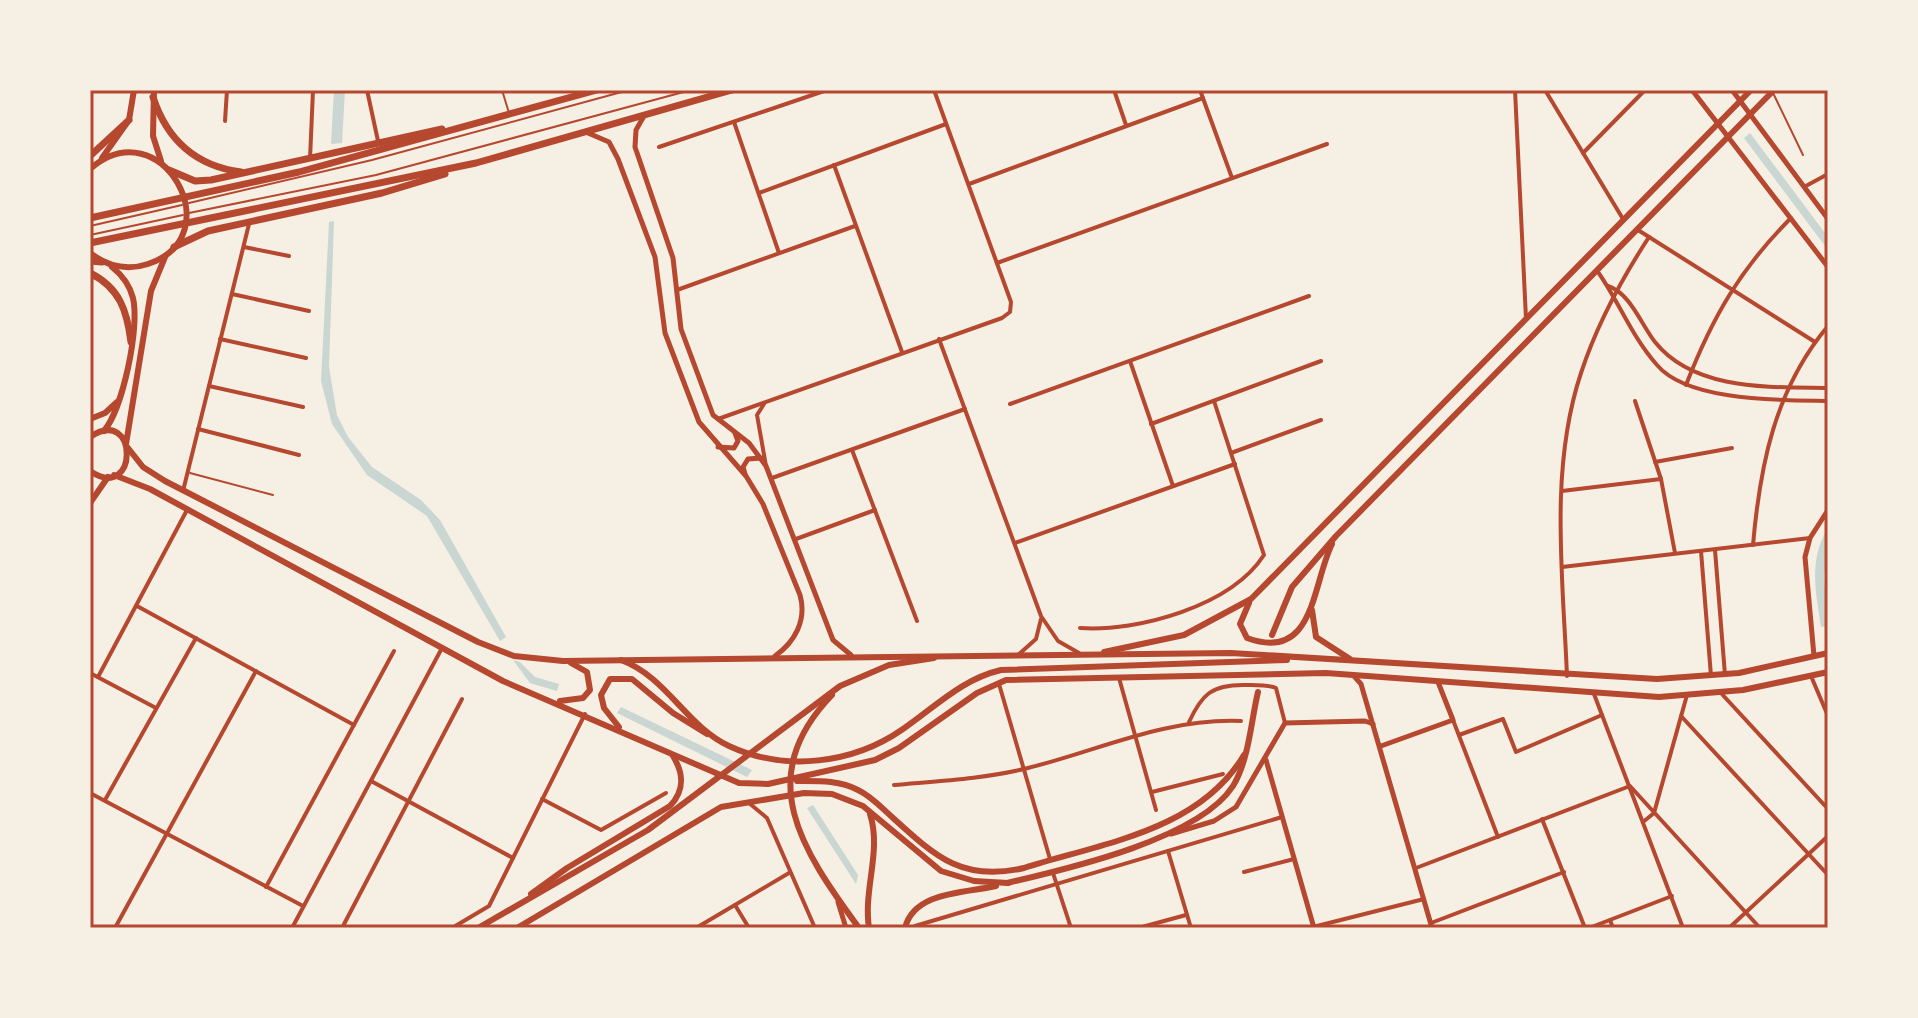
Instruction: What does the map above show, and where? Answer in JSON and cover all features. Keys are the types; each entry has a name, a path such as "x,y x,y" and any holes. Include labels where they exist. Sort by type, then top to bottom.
{"highway":[{"path":"90,218 364,159 472,124 597,90"},
{"path":"174,247 199,234 382,193 732,90"},
{"path":"154,94 168,132 185,150 222,168 251,173"},
{"path":"90,156 129,120"},
{"path":"166,167 200,181 310,160 378,141 472,124"},
{"path":"90,243 476,163"},
{"path":"90,261 106,263"},
{"path":"90,273 110,286 120,298 131,342"}],"main road":[{"path":"90,169 129,120 134,90"},
{"path":"1085,655 1184,635 1223,616 1262,588 1751,90"},
{"path":"1272,635 1292,587 1336,536 1773,91"},
{"path":"106,263 140,267 166,254 181,235 187,207 178,181 166,167 153,136 154,94"},
{"path":"96,163 130,153 166,167"},
{"path":"90,253 106,263 132,294 135,319 112,421 95,433"},
{"path":"90,503 111,476 125,467 151,291 166,254"},
{"path":"90,419 105,413 117,402"},
{"path":"95,433 117,434 143,467 183,491 499,652 563,661 851,655 1231,653 1567,676 1657,679 1725,675 1828,653"},
{"path":"90,471 140,484 503,681 585,714 729,781 748,785 860,765 888,754 998,682 1352,674 1594,694 1687,695 1828,672"},
{"path":"1262,588 1240,620 1243,633 1253,640 1276,641 1294,636 1303,627 1336,536"},
{"path":"1311,604 1316,637 1328,648 1357,662"},
{"path":"478,928 626,844 673,813 840,686 889,665 961,655"},
{"path":"617,659 652,677 720,741"},
{"path":"624,732 609,716 602,702 605,684 615,677 632,679 673,713 720,741 769,758 827,759 877,744 972,679 1001,670 1315,659"},
{"path":"552,701 576,701 590,690 587,672 563,661"},
{"path":"905,928 910,915 925,902 1053,871 1190,825 1216,805 1238,777 1258,692"},
{"path":"823,700 798,743 790,766 789,789 796,826 836,897 859,928"},
{"path":"513,908 567,868 670,806 681,791 682,782 671,753"},
{"path":"777,782 830,782 858,789 932,853 954,865 984,872 1010,871 1187,814 1228,779 1244,755"},
{"path":"517,928 711,812 742,801 818,793 841,797 869,811 914,852 941,871 974,881 1008,883"},
{"path":"869,811 876,839 867,898 869,928"}],"street":[{"path":"225,121 227,90"},
{"path":"310,160 313,90"},
{"path":"367,90 378,141"},
{"path":"659,147 827,90"},
{"path":"716,420 1002,318 1010,312 1011,302 934,90"},
{"path":"1114,90 1127,126"},
{"path":"1200,90 1232,178"},
{"path":"1515,90 1526,321"},
{"path":"1545,90 1625,221"},
{"path":"1583,153 1645,90"},
{"path":"1692,90 1828,267"},
{"path":"1732,90 1828,219"},
{"path":"968,184 1203,98"},
{"path":"645,115 636,130 635,147 673,258 681,329 716,420 733,431 766,466 833,640 851,655"},
{"path":"734,122 779,253"},
{"path":"759,193 946,124"},
{"path":"583,132 609,142 618,159 658,267 665,333 699,422 746,476 765,507 802,602 802,618 795,637 775,656"},
{"path":"997,263 1327,144"},
{"path":"834,165 902,352"},
{"path":"1804,187 1828,174"},
{"path":"1686,385 1731,288 1764,245 1791,218"},
{"path":"183,491 249,221"},
{"path":"677,290 856,226"},
{"path":"1638,230 1815,342"},
{"path":"1567,676 1562,491 1567,437 1580,374 1611,298 1649,237"},
{"path":"243,247 289,256"},
{"path":"1598,272 1608,286 1611,298 1658,367 1686,385 1782,400 1828,401"},
{"path":"1608,286 1616,288 1663,352 1691,372 1788,388 1828,388"},
{"path":"232,294 309,311"},
{"path":"1010,404 1309,296"},
{"path":"1753,545 1762,464 1782,400 1815,342 1828,326"},
{"path":"220,339 306,358"},
{"path":"939,339 1041,616 1058,641 1085,655"},
{"path":"1130,361 1173,486"},
{"path":"1151,424 1321,361"},
{"path":"209,386 303,407"},
{"path":"1080,628 1147,623 1197,606 1245,575 1264,555 1214,401"},
{"path":"1635,401 1661,479 1675,554"},
{"path":"766,403 757,415 766,466"},
{"path":"772,478 965,409"},
{"path":"1231,453 1321,420"},
{"path":"198,429 299,455"},
{"path":"717,446 734,448 738,441 733,431"},
{"path":"1655,462 1732,448"},
{"path":"852,450 917,621"},
{"path":"746,476 743,467 748,459 762,459"},
{"path":"1015,544 1235,464"},
{"path":"1562,491 1661,479"},
{"path":"98,677 187,510"},
{"path":"796,539 875,510"},
{"path":"1814,656 1804,568 1810,538 1828,510"},
{"path":"1562,567 1810,538"},
{"path":"1715,549 1725,675"},
{"path":"1701,551 1711,676"},
{"path":"137,606 354,725"},
{"path":"1018,655 1036,639 1041,616"},
{"path":"104,801 196,638"},
{"path":"292,928 442,648"},
{"path":"266,887 394,651"},
{"path":"115,928 256,671"},
{"path":"90,673 156,708"},
{"path":"1352,674 1361,684 1374,724 1432,925 1564,872"},
{"path":"1811,676 1828,716"},
{"path":"1119,677 1156,810"},
{"path":"998,682 1050,859"},
{"path":"1438,682 1498,837"},
{"path":"1164,836 1226,815 1243,799 1285,723 1276,688 1251,685 1213,688 1206,693 1189,722"},
{"path":"1720,692 1828,809"},
{"path":"1594,694 1683,928"},
{"path":"1643,822 1654,813 1687,695"},
{"path":"342,928 462,699"},
{"path":"452,928 489,906 585,714"},
{"path":"1459,735 1503,719 1516,752 1602,715"},
{"path":"1681,716 1828,875"},
{"path":"1381,746 1453,720"},
{"path":"894,785 1024,769 1189,722 1241,721"},
{"path":"1285,723 1365,721 1374,724"},
{"path":"1265,759 1312,927 1424,899"},
{"path":"1151,792 1223,774"},
{"path":"371,781 513,858"},
{"path":"1630,786 1760,928"},
{"path":"1416,868 1630,786"},
{"path":"90,793 303,906"},
{"path":"542,799 601,830 666,793"},
{"path":"742,801 767,818 815,928"},
{"path":"915,926 1282,817"},
{"path":"1542,819 1587,928 1672,896"},
{"path":"1729,928 1828,836"},
{"path":"1168,851 1191,928"},
{"path":"1244,872 1294,859"},
{"path":"1053,871 1071,928"},
{"path":"696,928 789,873"},
{"path":"836,897 846,928"},
{"path":"735,905 749,928"},
{"path":"1142,927 1187,915"},
{"path":"1610,920 1613,928"}],"lane":[{"path":"502,90 509,114"},
{"path":"90,226 629,90"},
{"path":"90,235 366,177 691,90"},
{"path":"1773,91 1803,155"},
{"path":"188,472 273,495"}],"shaded area":[{"path":"334,90 345,90 342,143 331,144"},
{"path":"1750,133 1828,237 1828,250 1744,138"},
{"path":"334,221 329,367 337,415 348,437 372,467 421,500 440,520 506,637 500,641 427,516 367,475 332,424 321,381 329,222"},
{"path":"1828,528 1824,578 1828,626 1821,627 1816,564"},
{"path":"513,660 520,662 535,677 559,684 557,691 530,683"},
{"path":"621,707 752,770 747,777 617,713"},
{"path":"813,805 858,875 856,884 807,808"}]}
